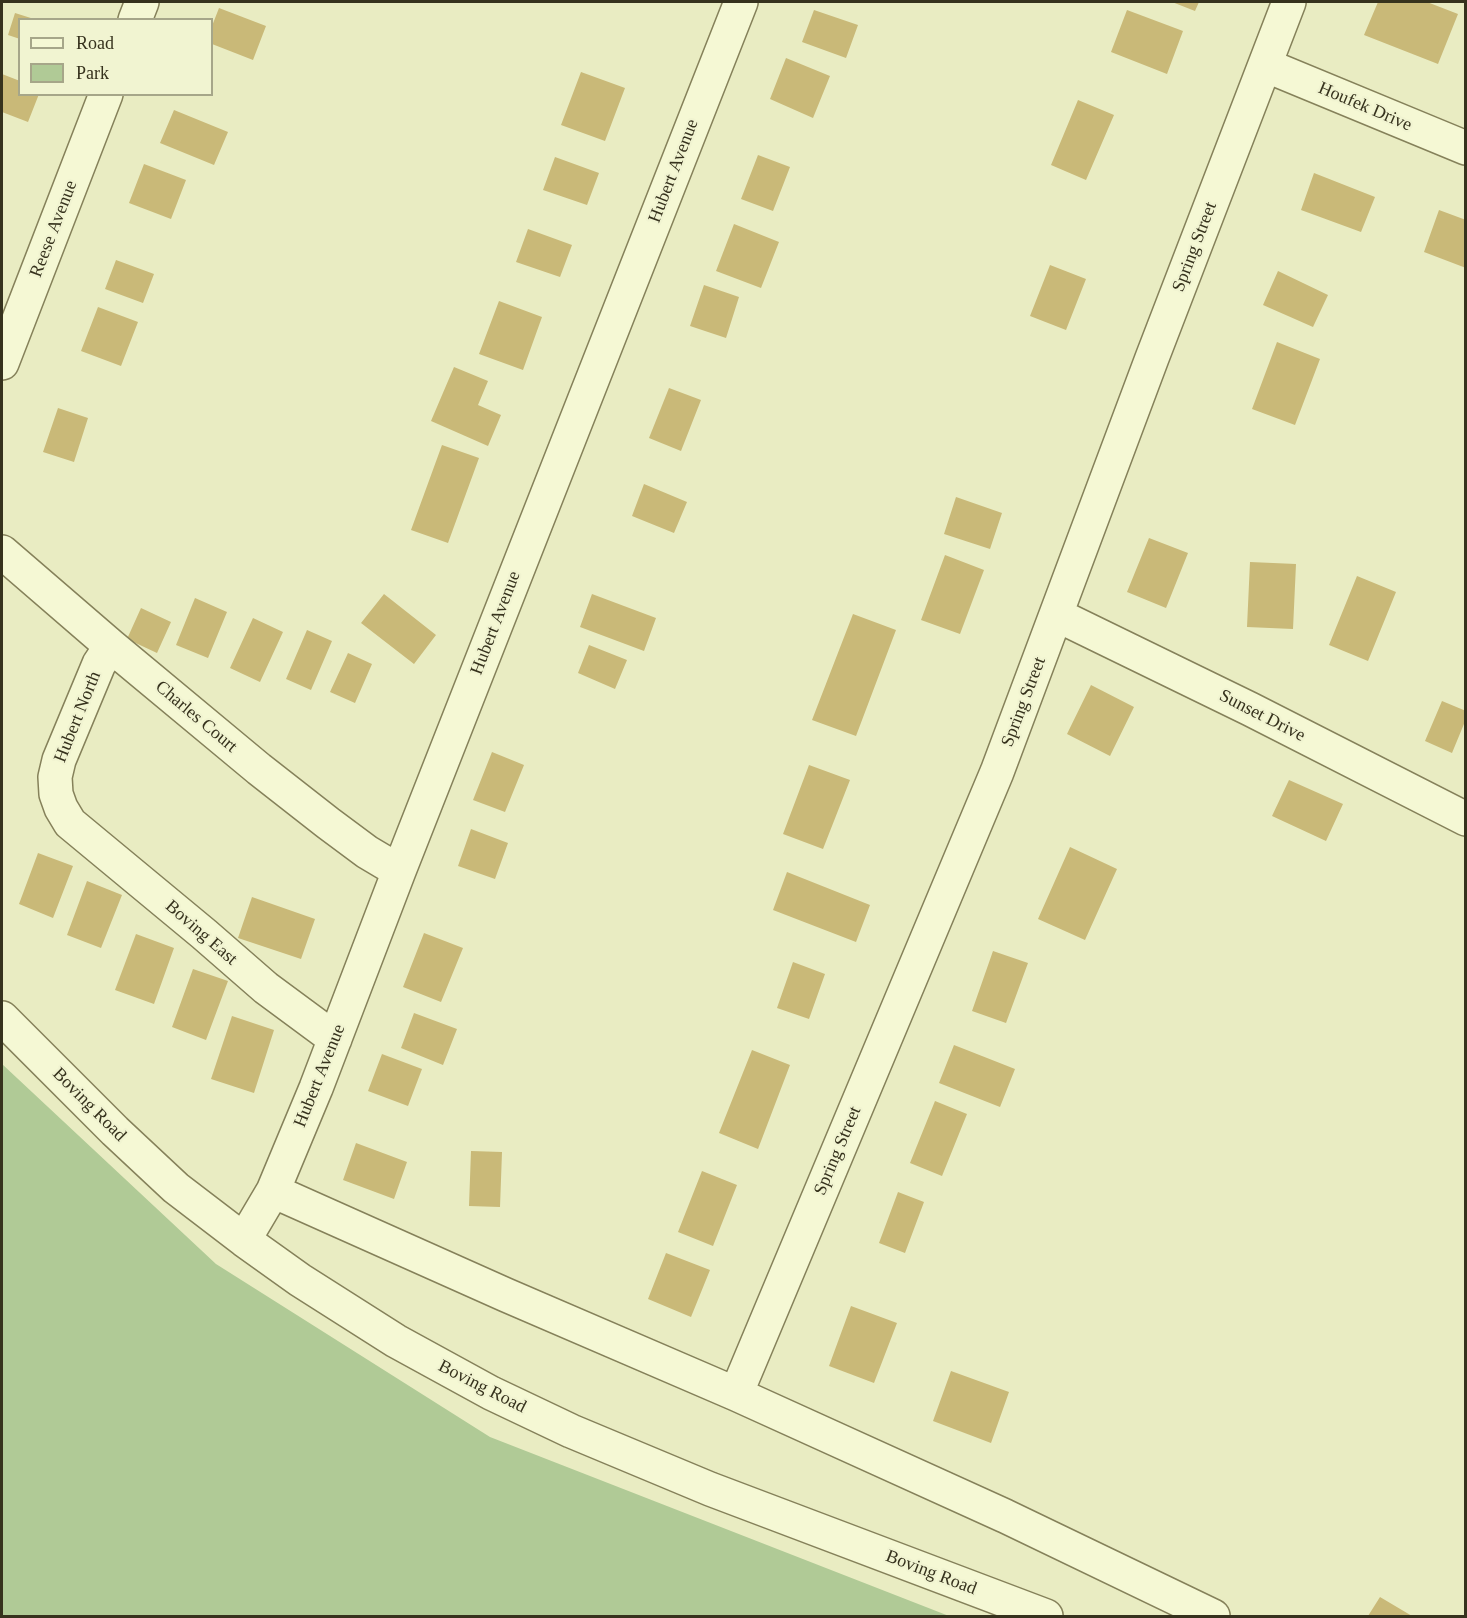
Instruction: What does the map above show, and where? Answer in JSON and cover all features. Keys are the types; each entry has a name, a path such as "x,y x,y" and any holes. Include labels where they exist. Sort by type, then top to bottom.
{"street":[{"path":"136,18 142,2"},
{"name":"Hubert Avenue","path":"244,1240 273,1191 335,1039 741,2"},
{"name":"Spring Street","path":"736,1394 997,772 1289,2"},
{"name":"Houfek Drive","path":"1264,65 1466,148"},
{"name":"Reese Avenue","path":"2,363 105,96"},
{"name":"Charles Court","path":"2,552 111,646 328,824 367,852 399,871"},
{"name":"Sunset Drive","path":"1057,615 1250,709 1466,819"},
{"name":"Hubert North","path":"70,823 56,794 55,777 59,759 99,664 111,646"},
{"name":"Boving East","path":"70,823 266,988 335,1039"},
{"name":"Boving Road","path":"2,1018 115,1131 176,1188 300,1280 396,1341 491,1393 571,1431 710,1489 1046,1617"},
{"path":"273,1191 736,1394 1005,1516 1213,1617"}],"green space":[{"path":"2,1064 216,1264 490,1437 949,1616 2,1616"}],"building":[{"path":"1172,2 1199,2 1195,11"},
{"path":"1378,2 1427,2 1458,14 1438,64 1364,35"},
{"path":"219,8 266,26 253,60 213,44 213,23"},
{"path":"814,10 858,25 846,58 802,42"},
{"path":"1127,10 1183,31 1167,74 1111,52"},
{"path":"15,13 31,18 18,18 18,38 8,35"},
{"path":"786,58 830,76 813,118 770,99"},
{"path":"581,72 625,88 605,141 561,125"},
{"path":"2,74 18,80 18,96 38,96 28,122 2,112"},
{"path":"1078,100 1114,115 1086,180 1051,165"},
{"path":"174,110 228,132 214,165 160,143"},
{"path":"758,155 790,167 773,211 741,199"},
{"path":"555,157 599,173 587,205 543,190"},
{"path":"144,164 186,180 171,219 129,203"},
{"path":"1314,173 1375,197 1361,232 1301,210"},
{"path":"1439,210 1466,220 1466,268 1424,252"},
{"path":"734,224 779,242 761,288 716,271"},
{"path":"528,229 572,245 560,277 516,262"},
{"path":"116,260 154,274 143,303 105,289"},
{"path":"1050,265 1086,279 1066,330 1030,316"},
{"path":"1278,271 1328,295 1313,327 1263,305"},
{"path":"704,285 739,297 726,338 690,326"},
{"path":"499,301 542,317 523,370 479,354"},
{"path":"98,307 138,322 121,366 81,351"},
{"path":"1277,342 1320,359 1295,425 1252,409"},
{"path":"454,367 488,381 478,405 501,415 488,446 431,421"},
{"path":"669,388 701,400 681,451 649,438"},
{"path":"58,408 88,418 74,462 43,452"},
{"path":"442,445 479,458 448,543 411,530"},
{"path":"644,484 687,502 674,533 632,516"},
{"path":"956,497 1002,513 990,549 944,534"},
{"path":"1149,538 1188,553 1166,608 1127,592"},
{"path":"945,555 984,570 960,634 921,620"},
{"path":"1250,562 1296,564 1293,629 1247,627"},
{"path":"1357,576 1396,592 1368,661 1329,645"},
{"path":"384,594 436,635 414,664 361,623"},
{"path":"592,594 656,618 644,651 580,627"},
{"path":"195,598 227,612 208,658 176,645"},
{"path":"141,608 171,622 157,653 127,639"},
{"path":"853,614 896,630 856,736 812,720"},
{"path":"253,618 283,632 260,682 230,668"},
{"path":"307,630 332,641 311,690 286,679"},
{"path":"589,645 627,660 615,689 578,673"},
{"path":"348,653 372,664 355,703 330,692"},
{"path":"1091,685 1134,707 1110,756 1067,734"},
{"path":"1442,701 1466,711 1466,719 1452,753 1425,741"},
{"path":"492,752 524,765 505,812 473,800"},
{"path":"809,765 850,780 823,849 783,834"},
{"path":"1289,780 1343,804 1326,841 1272,816"},
{"path":"471,829 508,843 495,879 458,866"},
{"path":"1070,847 1117,869 1085,940 1038,919"},
{"path":"38,853 73,866 53,918 19,904"},
{"path":"787,872 870,905 856,942 773,910"},
{"path":"87,881 122,895 101,948 67,935"},
{"path":"252,897 315,919 301,959 238,938"},
{"path":"424,933 463,948 441,1002 403,987"},
{"path":"136,934 174,948 154,1004 115,990"},
{"path":"993,951 1028,963 1006,1023 972,1011"},
{"path":"793,962 825,974 809,1019 777,1008"},
{"path":"193,969 228,981 206,1040 172,1027"},
{"path":"414,1013 457,1029 443,1065 401,1048"},
{"path":"232,1016 274,1030 254,1093 211,1079"},
{"path":"954,1045 1015,1069 1000,1107 939,1083"},
{"path":"752,1050 790,1065 758,1149 719,1133"},
{"path":"382,1054 422,1069 408,1106 368,1091"},
{"path":"935,1101 967,1114 942,1176 910,1163"},
{"path":"356,1143 407,1162 394,1199 343,1180"},
{"path":"471,1151 502,1152 500,1207 469,1206"},
{"path":"702,1171 737,1185 713,1246 678,1232"},
{"path":"898,1192 924,1202 905,1253 879,1243"},
{"path":"666,1253 710,1270 691,1317 648,1299"},
{"path":"851,1306 897,1323 874,1383 829,1366"},
{"path":"951,1371 1009,1392 991,1443 933,1421"},
{"path":"1380,1597 1412,1616 1368,1616"}]}
